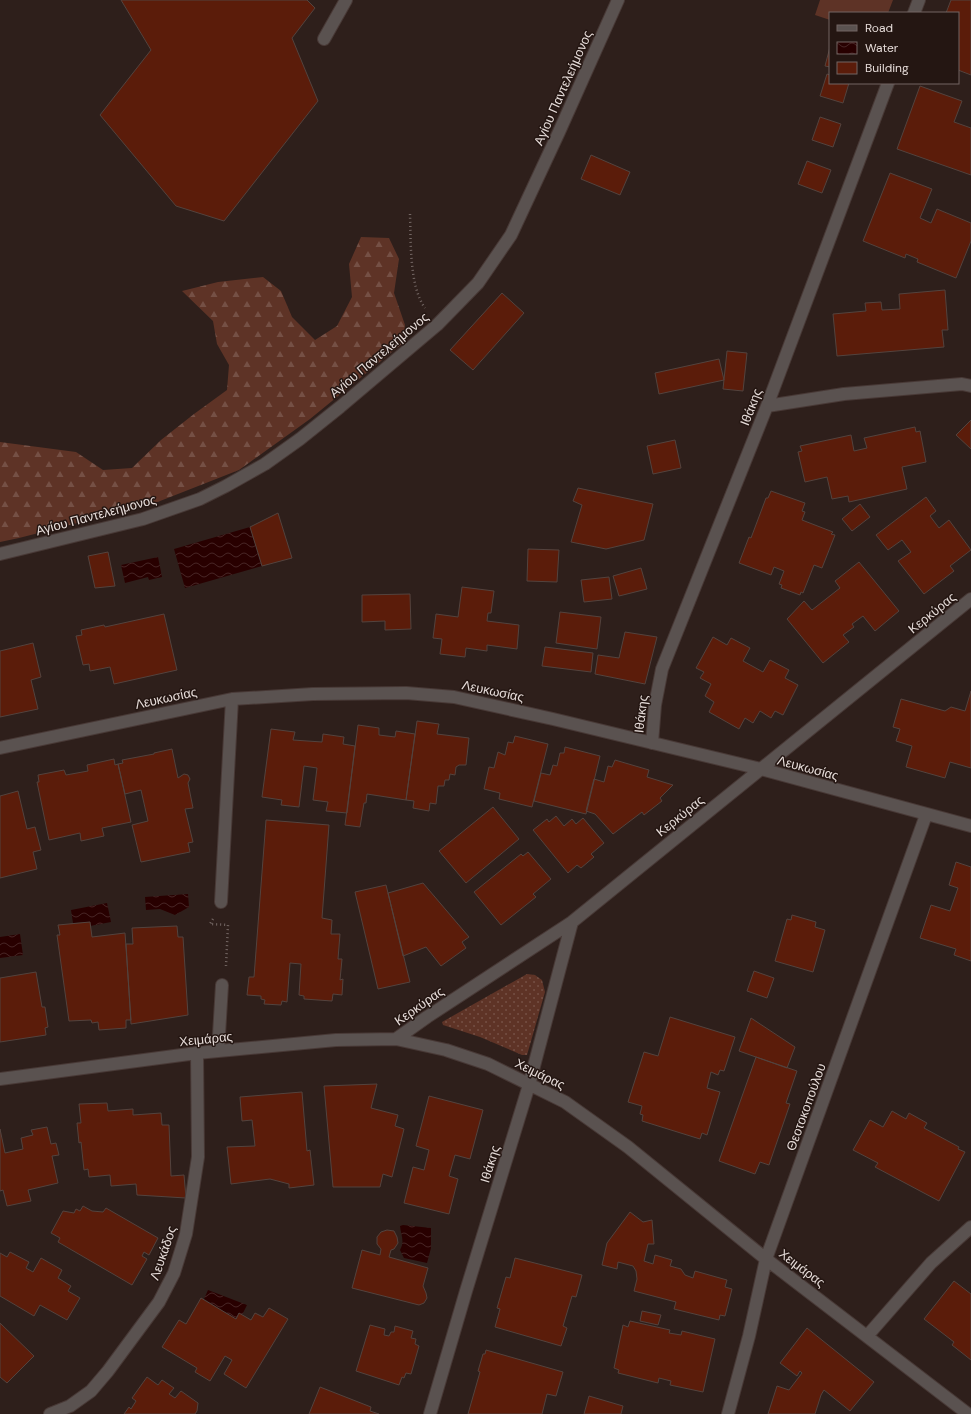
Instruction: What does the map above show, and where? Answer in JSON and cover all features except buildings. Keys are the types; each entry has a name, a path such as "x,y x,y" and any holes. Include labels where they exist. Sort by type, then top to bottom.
{"street":[{"path":"324,39 346,0"},
{"name":"Αγίου Παντελεήμονος","path":"0,554 143,519 200,499 226,486 265,464 300,439 437,325 478,283 511,235 618,0"},
{"path":"914,12 919,0"},
{"name":"Ιθάκης","path":"652,743 655,705 662,669 767,406 888,84"},
{"path":"767,406 844,394 962,384 971,386"},
{"name":"Κερκύρας","path":"396,1039 572,922 971,599"},
{"name":"Λευκωσίας","path":"0,748 232,698 313,694 406,693 454,697 553,719 761,769 971,826"},
{"path":"221,902 232,698"},
{"name":"Θεοτοκοπούλου","path":"728,1414 749,1336 766,1259 926,815"},
{"name":"Ιθάκης","path":"430,1414 529,1085 572,922"},
{"path":"218,1052 222,985"},
{"name":"Χειμάρας","path":"0,1079 197,1053 336,1040 396,1039 446,1050 474,1059 488,1064 565,1102 628,1147 766,1259 868,1335 968,1414"},
{"name":"Λευκάδος","path":"50,1414 70,1406 91,1391 108,1371 159,1302 174,1273 186,1234 198,1157 197,1053"},
{"path":"868,1335 931,1263 971,1227"}],"path":[{"path":"410,214 412,266 420,301 437,325"},
{"path":"210,924 228,925 226,966 220,965"}],"green space":[{"path":"820,0 893,0 888,12 829,12 829,20 815,15"},
{"path":"361,237 389,238 399,259 394,293 405,325 403,343 310,419 239,470 155,503 0,542 0,442 76,452 103,470 132,468 161,440 227,390 229,365 217,344 213,321 182,291 218,282 263,277 281,291 292,317 315,340 337,326 352,297 349,264"},
{"path":"527,974 535,975 542,980 545,992 527,1055 522,1055 480,1037 443,1025 442,1022"}],"water":[{"path":"250,527 262,566 185,588 174,549"},
{"path":"158,557 162,577 149,580 148,577 125,583 121,565"},
{"path":"188,894 189,907 175,915 160,909 146,910 145,897"},
{"path":"107,903 111,922 90,926 89,922 73,923 71,910"},
{"path":"20,934 23,955 0,958 0,937"},
{"path":"400,1226 431,1228 431,1248 427,1263 404,1258 400,1250 402,1241"},
{"path":"208,1290 247,1305 242,1315 239,1313 236,1319 204,1299"}]}
